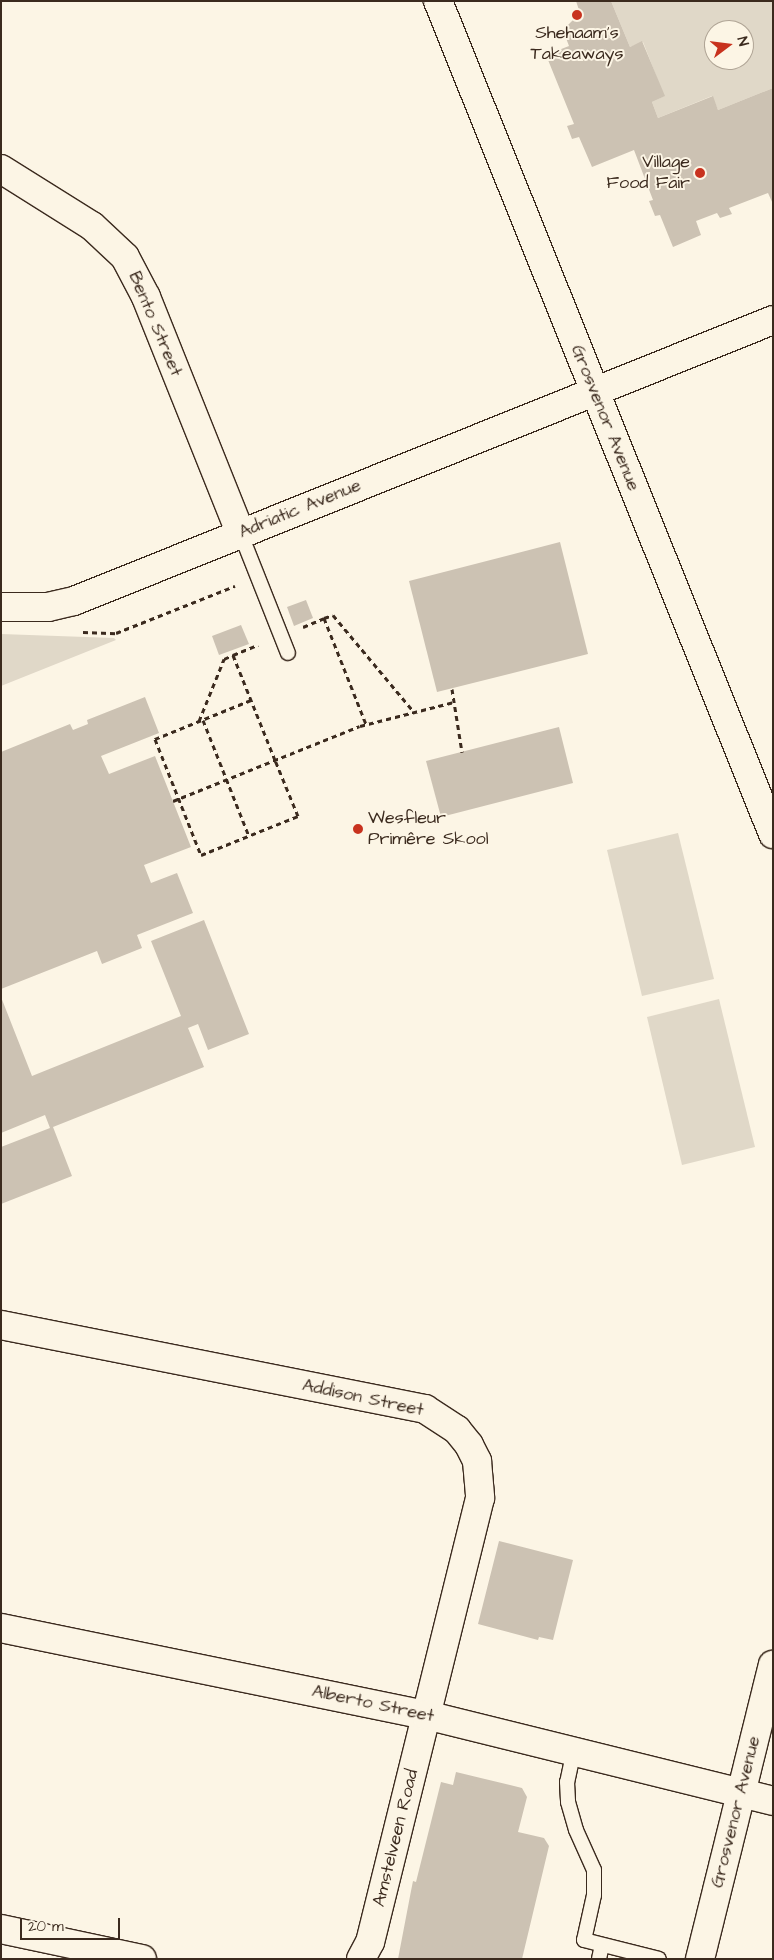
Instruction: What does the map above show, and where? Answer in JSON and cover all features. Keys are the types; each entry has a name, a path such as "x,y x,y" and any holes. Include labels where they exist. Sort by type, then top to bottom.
{"street":[{"name":"Grosvenor Avenue","path":"438,1 773,834"},
{"name":"Bento Street","path":"1,169 92,226 125,257 146,297 240,532"},
{"name":"Adriatic Avenue","path":"1,607 48,607 74,601 240,532 773,320"},
{"name":"Addison Street","path":"1,1325 425,1409 457,1430 476,1461 480,1498 426,1715"},
{"name":"Alberto Street","path":"1,1628 426,1715 773,1800"},
{"name":"Grosvenor Avenue","path":"700,1959 773,1665"},
{"name":"Amstelveen Road","path":"361,1959 370,1942 426,1715"},
{"path":"1,1929 142,1959"}],"lane":[{"path":"240,532 288,653"},
{"path":"574,1750 567,1782 568,1802 576,1830 594,1870 594,1895 584,1940 659,1959"},
{"path":"599,1959 602,1944"}],"path":[{"path":"78,632 116,633 258,577"},
{"path":"249,836 201,721 224,658 333,615 414,712"},
{"path":"324,618 366,724"},
{"path":"233,655 298,816 201,855 155,739 251,700"},
{"path":"452,689 462,752"},
{"path":"173,801 366,724 454,702"}],"shaded area":[{"path":"611,1 773,1 773,88 718,110 712,96 658,118 652,102 664,96 643,42 630,47"},
{"path":"1,634 114,638 116,640 1,686"},
{"path":"678,833 714,979 642,996 607,850"},
{"path":"719,999 755,1147 682,1165 647,1017"}],"building":[{"path":"576,1 611,1 630,47 642,41 665,96 652,102 658,118 713,96 718,110 773,88 773,204 768,193 729,208 732,214 720,218 717,213 696,221 701,235 673,247 660,215 655,216 649,201 653,200 634,150 592,167 579,137 572,139 567,126 574,124 546,55 569,46 563,30 580,13"},
{"path":"560,542 588,654 437,692 409,581"},
{"path":"306,600 313,618 294,626 287,607"},
{"path":"241,625 249,644 219,655 212,636"},
{"path":"145,697 159,733 101,756 109,774 155,756 191,847 144,865 151,883 177,873 193,913 137,935 142,948 102,964 97,951 1,989 1,752 70,724 73,730 88,724 87,720"},
{"path":"559,727 573,783 441,817 426,761"},
{"path":"204,920 249,1034 208,1050 198,1024 188,1028 204,1067 53,1127 72,1176 1,1204 1,1147 50,1128 45,1115 1,1133 1,997 32,1076 181,1016 151,941"},
{"path":"499,1541 573,1560 553,1640 539,1637 538,1640 478,1624"},
{"path":"456,1772 522,1788 527,1797 518,1832 544,1838 549,1846 522,1959 398,1959 413,1881 416,1882 441,1782 453,1785"}],"place":[{"name":"Shehaam's Takeaways","path":"577,15"},
{"name":"Village Food Fair","path":"700,173"},
{"name":"Wesfleur Primêre Skool","path":"358,829"}]}
